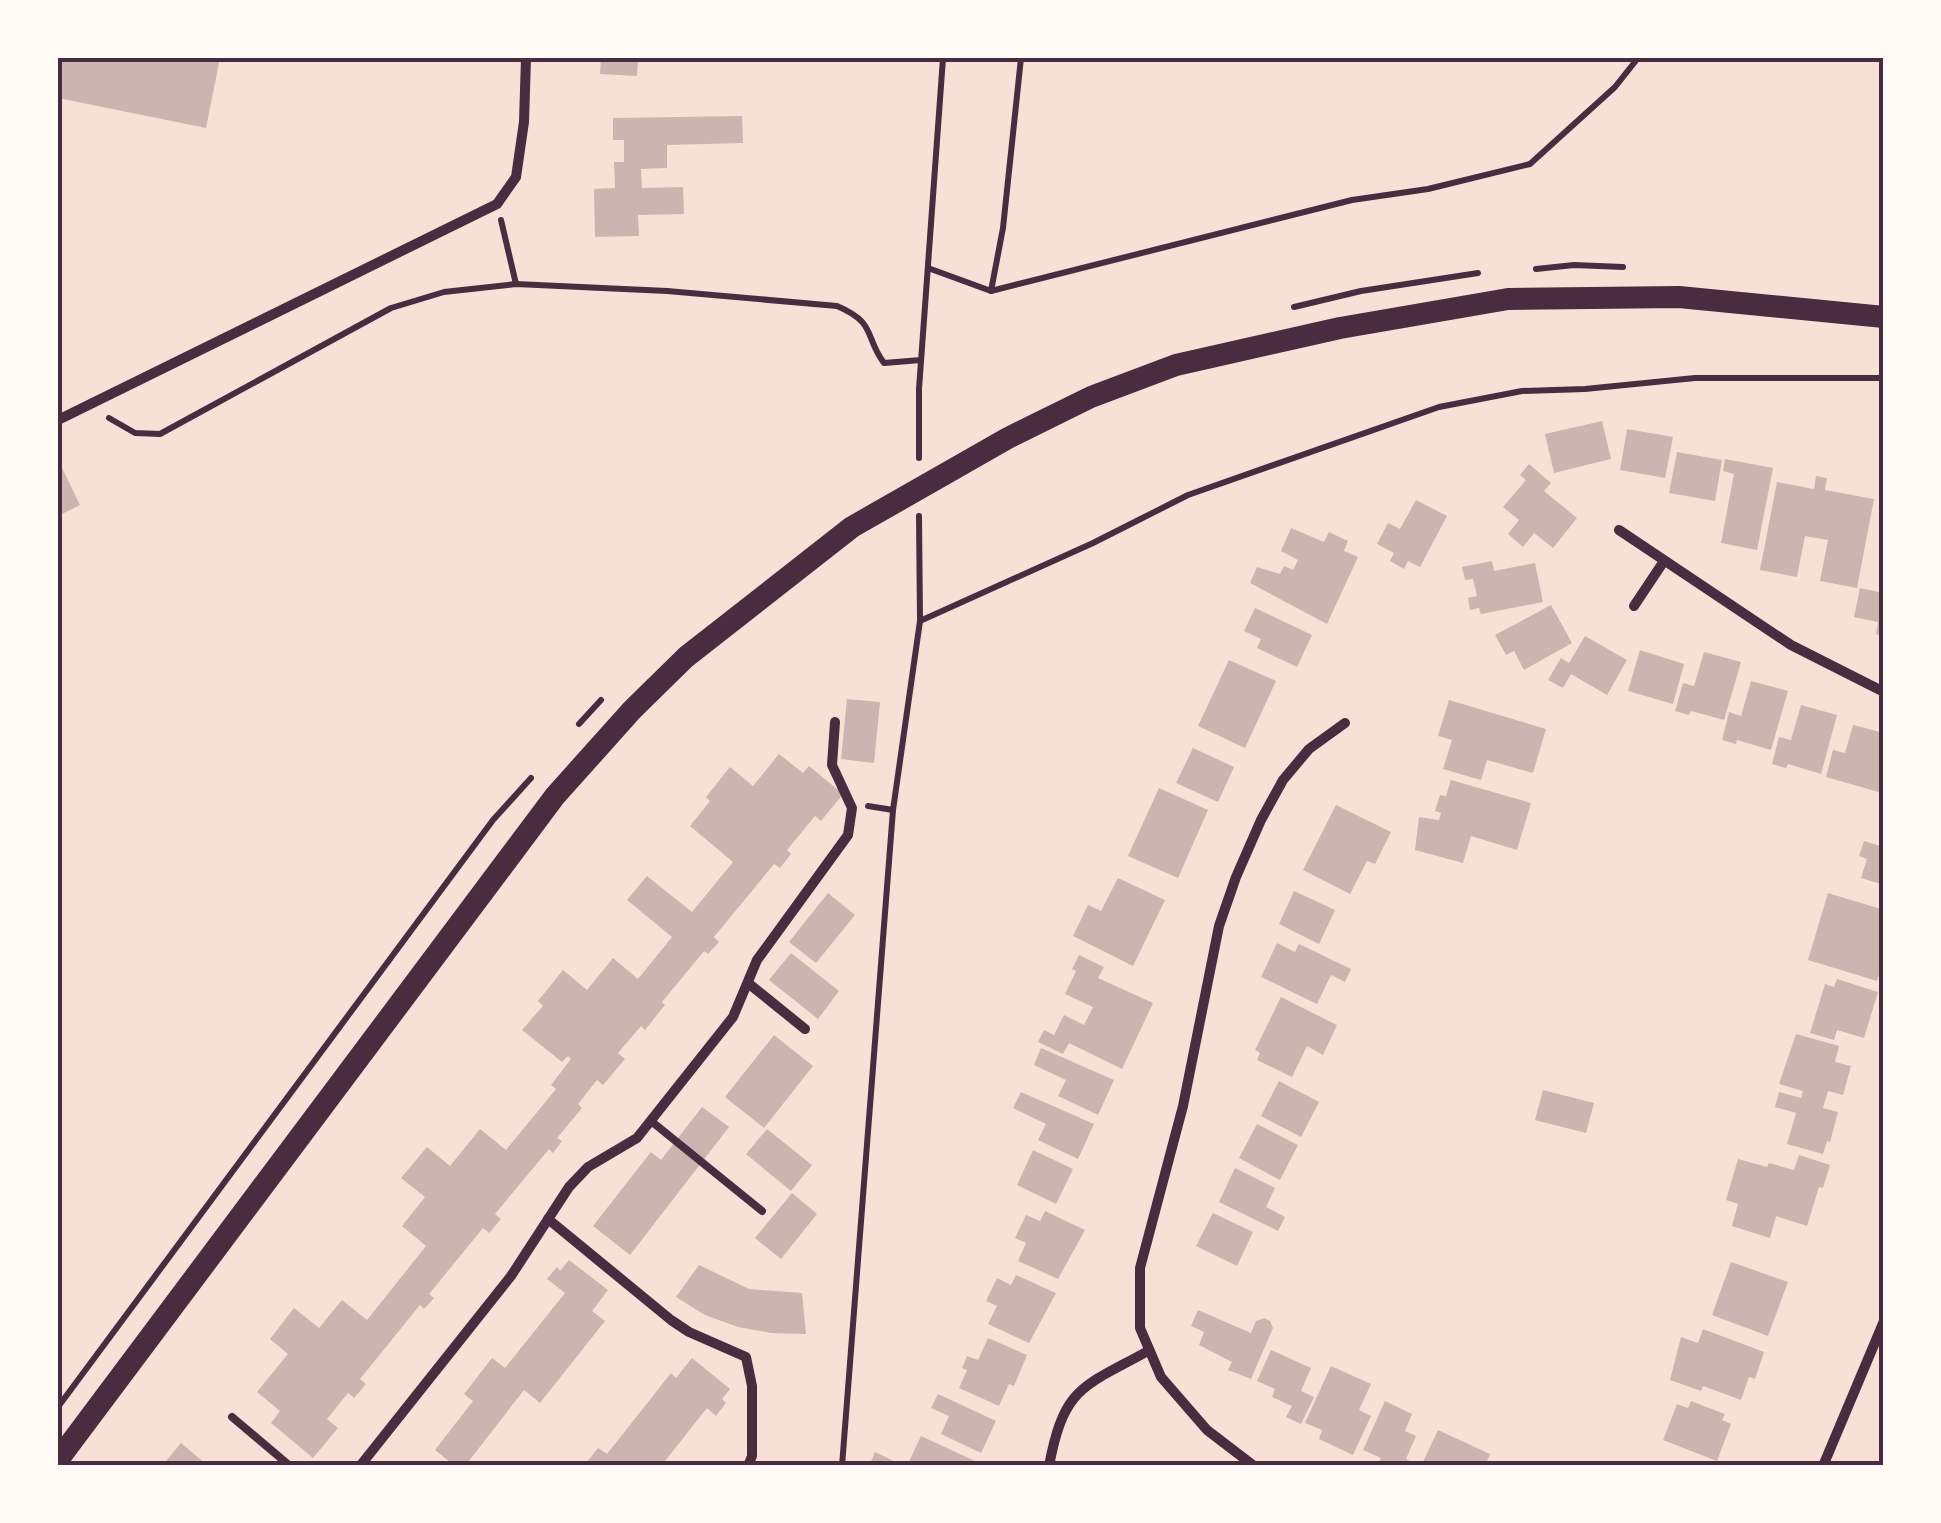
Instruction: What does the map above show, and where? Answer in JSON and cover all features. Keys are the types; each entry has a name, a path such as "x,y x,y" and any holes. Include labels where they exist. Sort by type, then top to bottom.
{"main road":[{"path":"58,1460 556,796 686,656 852,528 1008,438 1092,398 1176,365 1340,328 1508,300 1679,297 1884,316"}],"street":[{"path":"58,420 498,204 516,177 524,122 526,58"},
{"path":"1619,530 1791,645 1884,692"},
{"path":"1634,606 1664,561"},
{"path":"360,1466 511,1276 579,1174 637,1138 733,1016 757,960 848,835 852,808 832,765 835,722"},
{"path":"1254,1466 1207,1430 1176,1398 1148,1351 1138,1311 1140,1268 1183,1106 1219,926 1261,820 1283,780 1309,749 1345,724"},
{"path":"748,983 805,1030"},
{"path":"548,1220 671,1320 746,1357 752,1386 752,1456 748,1466"},
{"path":"1823,1466 1884,1321"},
{"path":"1050,1466 1055,1434 1070,1398 1096,1378 1148,1351"}],"lane":[{"path":"651,1120 762,1211"},
{"path":"232,1417 290,1466"}],"path":[{"path":"919,466 921,360 944,58"},
{"path":"991,291 1003,228 1020,58"},
{"path":"928,268 991,291 1352,200 1428,189 1530,164 1615,87 1638,58"},
{"path":"498,204 516,284"},
{"path":"90,404 135,433 160,434 390,308 444,292 516,284 667,290 837,306 855,313 865,323 884,362 921,360"},
{"path":"920,621 1093,543 1188,495 1439,408 1522,391 1695,378 1884,378"},
{"path":"842,1466 893,810 920,621 919,505"}],"building":[{"path":"58,58 220,58 206,128 58,98"},
{"path":"601,58 638,58 637,76 600,74"},
{"path":"742,116 743,143 667,145 667,168 641,169 642,188 683,187 684,214 638,215 639,236 595,237 594,189 615,188 614,162 624,162 624,140 613,140 613,118"},
{"path":"1602,421 1611,459 1554,473 1545,434"},
{"path":"1627,429 1673,437 1665,478 1620,470"},
{"path":"1677,452 1722,460 1715,501 1669,493"},
{"path":"1725,459 1773,468 1757,550 1721,543 1734,474 1723,471"},
{"path":"1529,464 1551,483 1544,491 1577,518 1553,548 1534,533 1523,547 1508,534 1519,520 1503,507 1526,480 1520,475"},
{"path":"62,468 80,505 58,516 58,470"},
{"path":"1816,476 1827,478 1825,490 1874,499 1857,588 1820,581 1828,540 1805,536 1797,577 1760,570 1777,482 1814,489"},
{"path":"1416,500 1447,516 1420,567 1408,561 1404,569 1390,561 1394,553 1377,544 1388,523 1400,529"},
{"path":"1291,528 1324,542 1329,532 1348,541 1344,551 1358,557 1327,624 1250,583 1257,567 1280,574 1284,566 1293,570 1298,560 1281,551"},
{"path":"1492,561 1494,571 1535,563 1543,602 1481,614 1479,608 1470,610 1468,598 1477,596 1473,579 1465,580 1462,567"},
{"path":"1860,588 1884,593 1884,636 1876,634 1878,622 1854,617"},
{"path":"1551,605 1572,643 1524,670 1514,651 1506,655 1495,635"},
{"path":"1255,608 1312,635 1297,667 1257,648 1261,639 1244,631"},
{"path":"1585,636 1627,660 1607,695 1571,674 1563,688 1548,680 1561,658 1569,663"},
{"path":"1640,650 1684,664 1673,704 1628,691"},
{"path":"1704,652 1741,662 1724,720 1675,711 1683,683 1694,686"},
{"path":"1229,660 1276,681 1245,748 1198,726"},
{"path":"1751,681 1788,691 1771,750 1722,740 1729,712 1741,716"},
{"path":"847,699 880,702 874,763 841,759"},
{"path":"1449,700 1546,729 1533,773 1487,760 1481,780 1443,769 1452,740 1438,736"},
{"path":"1801,705 1837,715 1821,774 1788,764 1786,768 1772,764 1779,737 1791,740"},
{"path":"1853,725 1884,733 1882,793 1826,777 1833,750 1845,753"},
{"path":"1193,748 1234,767 1218,802 1176,783"},
{"path":"779,754 803,773 809,766 843,794 821,821 815,816 787,850 791,854 780,868 774,864 714,937 719,942 708,954 704,951 662,1002 665,1005 645,1030 641,1026 618,1053 625,1059 603,1085 597,1080 578,1104 582,1108 557,1138 562,1141 553,1153 549,1149 495,1214 501,1219 489,1233 483,1228 429,1294 434,1298 424,1309 420,1305 360,1379 366,1384 354,1398 348,1393 327,1419 338,1428 313,1458 271,1423 280,1411 257,1392 288,1354 270,1339 294,1308 319,1328 342,1300 367,1320 426,1246 402,1226 425,1197 401,1178 427,1147 450,1166 480,1129 506,1150 556,1089 551,1085 571,1059 568,1056 562,1062 522,1030 543,1006 538,1001 563,970 587,990 613,958 638,979 672,937 627,900 647,876 692,912 733,862 690,826 710,801 706,797 730,767 753,786"},
{"path":"1451,780 1531,803 1517,850 1471,836 1463,863 1415,850 1419,817 1439,820 1441,813 1435,811"},
{"path":"1159,788 1208,810 1178,878 1128,856"},
{"path":"1336,805 1391,832 1375,864 1367,861 1350,894 1303,870"},
{"path":"1864,841 1884,847 1884,885 1861,878 1867,859 1859,856"},
{"path":"1118,878 1165,900 1133,966 1073,936 1088,905 1101,911"},
{"path":"1294,891 1335,910 1319,944 1279,924"},
{"path":"828,893 855,915 816,963 789,942"},
{"path":"1828,893 1884,910 1884,958 1877,981 1808,960"},
{"path":"1277,943 1295,952 1299,944 1351,969 1345,982 1331,975 1317,1004 1261,977"},
{"path":"791,953 839,991 818,1019 769,980"},
{"path":"1079,955 1104,967 1098,978 1153,1003 1122,1069 1069,1043 1063,1054 1038,1042 1044,1030 1054,1035 1064,1015 1084,1025 1093,1007 1065,994"},
{"path":"1837,979 1878,992 1864,1038 1837,1030 1834,1040 1810,1033 1825,984 1834,987"},
{"path":"1281,997 1337,1025 1323,1055 1307,1046 1292,1077 1257,1060 1260,1053 1255,1050"},
{"path":"1796,1034 1839,1046 1835,1062 1851,1066 1843,1095 1828,1091 1823,1108 1838,1112 1823,1154 1787,1144 1796,1113 1775,1107 1779,1092 1801,1098 1803,1091 1779,1084"},
{"path":"774,1035 813,1066 764,1128 725,1097"},
{"path":"1041,1048 1114,1080 1098,1115 1058,1096 1066,1080 1034,1065"},
{"path":"1279,1081 1319,1102 1301,1137 1261,1116"},
{"path":"1543,1090 1594,1103 1586,1133 1535,1120"},
{"path":"1021,1092 1094,1124 1078,1159 1038,1140 1046,1124 1013,1108"},
{"path":"702,1107 729,1127 630,1255 593,1226 651,1152 661,1160"},
{"path":"1257,1124 1298,1145 1280,1180 1239,1158"},
{"path":"767,1129 812,1165 791,1191 746,1154"},
{"path":"1033,1150 1073,1169 1056,1204 1017,1185"},
{"path":"1799,1155 1830,1165 1807,1226 1776,1216 1770,1238 1732,1226 1738,1204 1726,1200 1738,1159 1794,1170"},
{"path":"1235,1168 1275,1188 1266,1207 1285,1217 1278,1231 1219,1202"},
{"path":"792,1193 817,1214 781,1259 755,1238"},
{"path":"1045,1211 1085,1230 1058,1279 1018,1261 1026,1243 1015,1238 1026,1215 1040,1221"},
{"path":"1213,1213 1253,1232 1237,1266 1196,1246"},
{"path":"569,1260 608,1290 592,1311 605,1321 540,1403 524,1390 465,1466 455,1466 435,1450 473,1401 464,1394 492,1358 505,1368 565,1293 547,1279"},
{"path":"1731,1262 1788,1282 1768,1336 1712,1315"},
{"path":"699,1265 749,1289 802,1293 806,1334 738,1327 705,1315 676,1297"},
{"path":"1016,1275 1056,1293 1029,1343 988,1324 997,1306 986,1301 997,1278 1011,1285"},
{"path":"1198,1310 1251,1333 1256,1321 1270,1321 1273,1328 1251,1379 1228,1370 1232,1362 1199,1345 1204,1332 1191,1326"},
{"path":"1703,1329 1764,1352 1755,1379 1749,1377 1741,1400 1703,1386 1701,1391 1670,1380 1681,1337 1698,1343"},
{"path":"988,1338 1027,1355 1014,1386 1009,1384 999,1406 959,1388 967,1370 962,1368 967,1356 978,1360"},
{"path":"1271,1350 1311,1368 1301,1391 1314,1397 1301,1424 1286,1417 1292,1406 1272,1397 1275,1389 1257,1381"},
{"path":"692,1358 730,1389 716,1416 707,1408 661,1466 591,1466 587,1462 598,1448 607,1454 671,1373 676,1378"},
{"path":"1331,1366 1371,1384 1359,1410 1371,1416 1353,1455 1319,1439 1322,1430 1305,1423"},
{"path":"938,1394 996,1421 981,1453 941,1434 949,1416 931,1408"},
{"path":"1385,1401 1412,1414 1405,1431 1416,1436 1406,1459 1420,1466 1377,1466 1381,1458 1363,1450"},
{"path":"1691,1401 1725,1414 1722,1420 1731,1424 1717,1461 1663,1440 1677,1404 1688,1408"},
{"path":"1438,1430 1490,1454 1485,1466 1421,1466"},
{"path":"921,1436 977,1462 975,1466 907,1466"},
{"path":"181,1443 208,1466 162,1466"},
{"path":"875,1452 904,1466 869,1466"}]}
